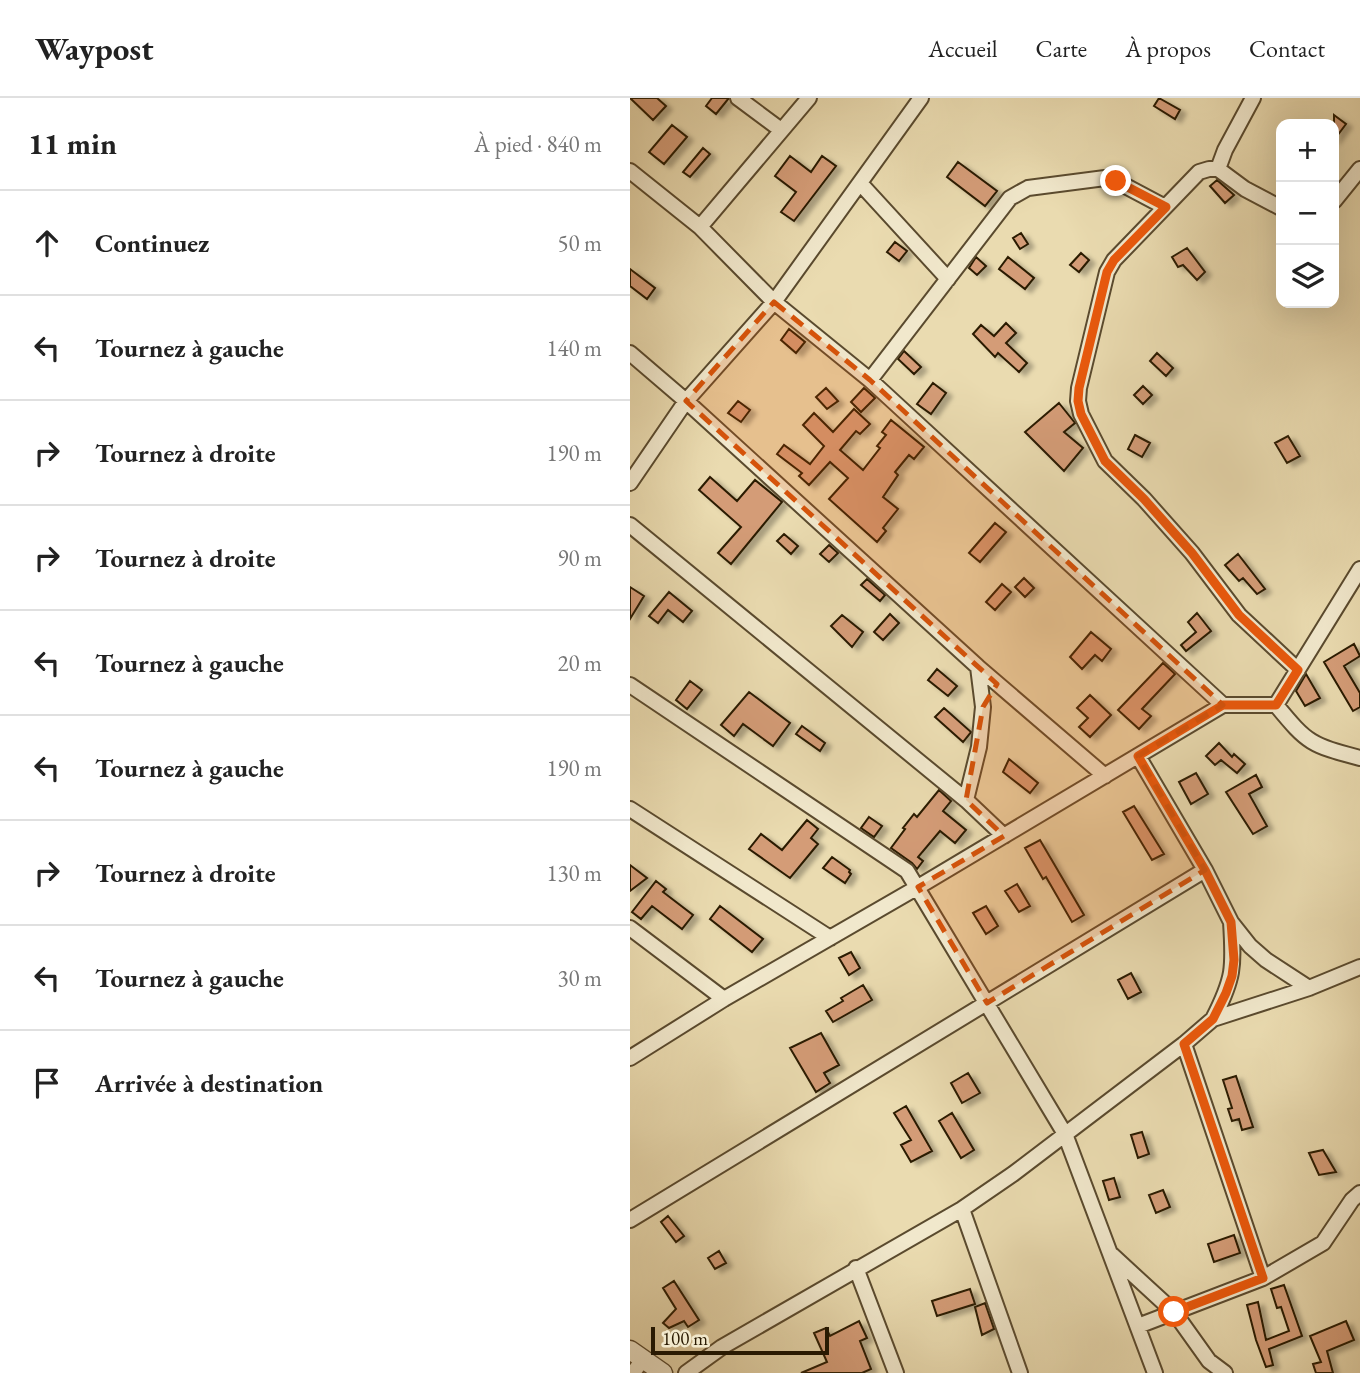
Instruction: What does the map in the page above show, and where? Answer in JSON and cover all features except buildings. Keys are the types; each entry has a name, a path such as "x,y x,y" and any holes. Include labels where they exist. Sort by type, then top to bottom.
{"street":[{"path":"738,98 781,130"},
{"path":"700,227 809,98"},
{"path":"1218,169 1225,150 1253,98"},
{"path":"632,477 686,401 774,302 860,183 914,101"},
{"path":"1276,205 1245,189 1218,169 1199,172 1114,260 1107,272 1078,401 1081,414 1105,461 1144,499 1192,553 1239,615 1298,670"},
{"path":"1339,193 1360,169"},
{"path":"630,171 700,227 774,302 870,380 1223,705"},
{"path":"870,380 1010,198 1028,188 1105,178 1166,207"},
{"path":"860,183 948,279"},
{"path":"630,353 978,667 1105,776"},
{"path":"630,525 966,800 1004,836"},
{"path":"1276,705 1360,569"},
{"path":"966,800 979,747 983,707 978,667"},
{"path":"983,707 998,684"},
{"path":"630,685 906,871 1065,1134 1155,1373"},
{"path":"630,1058 724,999 1223,705 1276,705"},
{"path":"1276,705 1298,732 1314,745 1360,758"},
{"path":"1138,756 1205,870 1231,922 1250,946 1266,960 1309,988"},
{"path":"630,808 830,938"},
{"path":"630,1220 1205,870"},
{"path":"1213,1019 1232,976 1234,960 1231,922"},
{"path":"630,928 724,999"},
{"path":"686,1373 722,1347 962,1209 1013,1174 1213,1019 1309,988 1360,967"},
{"path":"1184,1044 1263,1278"},
{"path":"1138,1326 1263,1278 1323,1243 1352,1200 1360,1193"},
{"path":"962,1209 1020,1373"},
{"path":"1111,1254 1174,1312 1209,1361 1225,1373"},
{"path":"856,1268 896,1373"},
{"path":"636,1361 663,1373"}],"highlighted area":[{"path":"774,302 870,380 1223,705 1138,756 1205,870 987,1003 918,887 1004,836 966,800 983,707 997,684 686,401"}],"route":[{"path":"1116,181 1166,207 1114,260 1107,272 1079,388 1081,414 1105,461 1144,499 1192,553 1239,615 1298,670 1276,705 1223,705 1138,756 1205,870 1231,922 1234,960 1226,993 1213,1019 1184,1044 1263,1278 1174,1312"}]}
